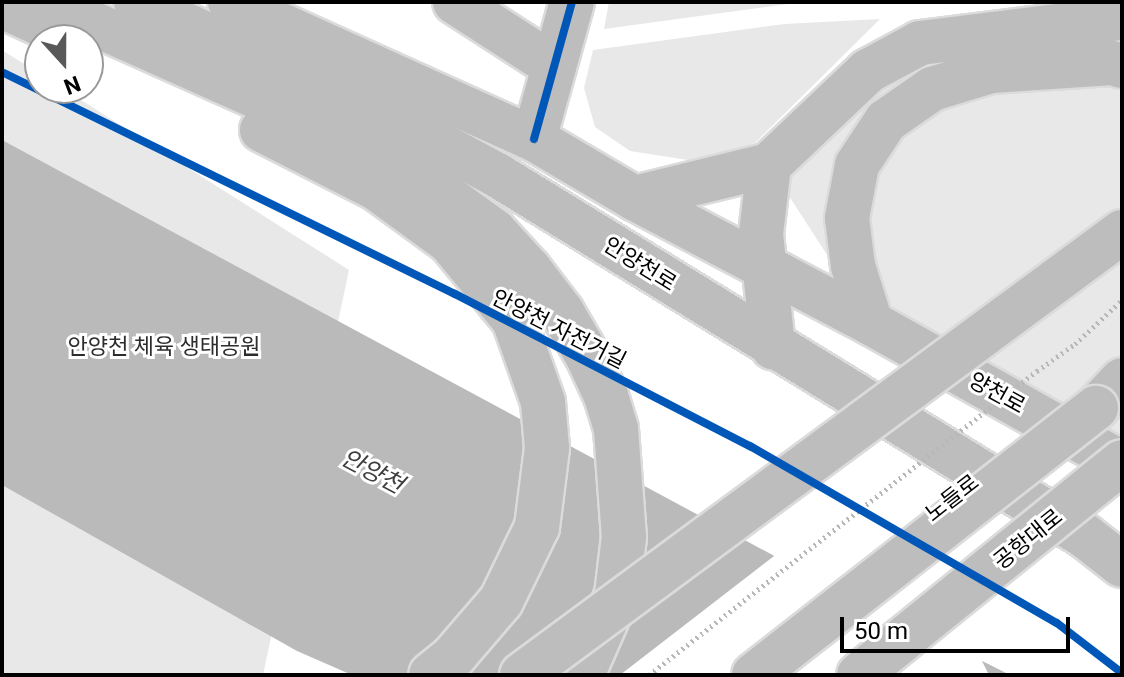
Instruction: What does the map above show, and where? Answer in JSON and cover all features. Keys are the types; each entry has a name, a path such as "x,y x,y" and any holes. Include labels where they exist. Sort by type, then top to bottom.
{"main road":[{"path":"45,2 307,119 436,186 494,231 529,269 562,312 606,396 616,429 624,537 617,595 582,675"},
{"name":"안양천로","path":"136,2 408,127 497,175 773,347 1103,545 1122,565"},
{"path":"230,2 534,139 652,208 871,323"},
{"path":"455,2 554,66"},
{"path":"534,139 572,2"},
{"path":"2,6 41,24"},
{"path":"652,208 769,165 868,71 920,43 1122,18"},
{"path":"104,53 376,188 450,242 514,320 543,402 547,448 537,527 501,601 453,657 431,675"},
{"path":"871,323 853,266 847,218 857,165 886,121 932,89 991,71 1112,63 1122,66"},
{"path":"769,165 761,216 763,265 773,347"},
{"path":"497,175 537,179 652,236 660,235 666,229 652,208"},
{"path":"522,675 1122,232"},
{"name":"양천로","path":"871,323 1122,463"},
{"name":"노들로","path":"754,675 1113,392"},
{"name":"공항대로","path":"859,675 1122,463"}],"path":[{"path":"649,675 1075,344 1122,300"},
{"path":"856,506 869,514"}],"green space":[{"path":"609,2 803,2 604,29"},
{"path":"1122,18 1122,463 871,323 769,165 868,71"},
{"path":"880,19 754,144 694,161 630,151 595,127 584,88 593,50 785,24"},
{"name":"안양천 체육 생태공원","path":"2,50 24,64 24,104 87,104 349,270 263,675 2,675"}],"water":[{"name":"안양천","path":"2,140 780,559 1010,675 352,675 297,651 2,485"}],"pier":[{"path":"778,553 979,655 989,675 620,675"}],"cycle path":[{"path":"534,139 572,2"},
{"name":"안양천 자전거길","path":"2,72 455,294 750,446 1057,623 1122,673"}]}
